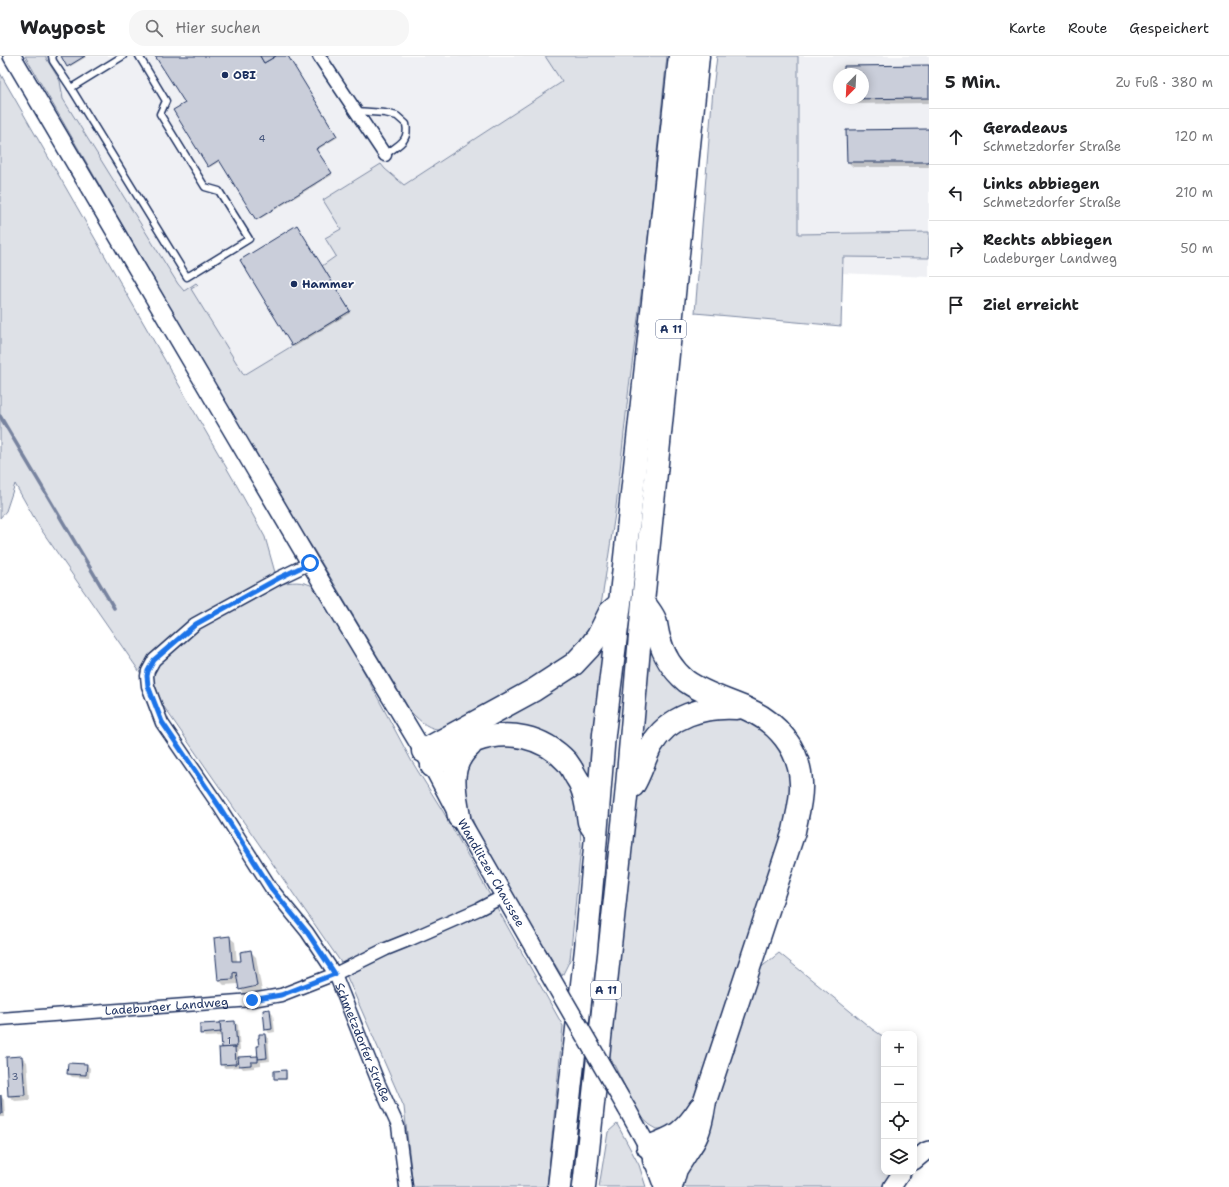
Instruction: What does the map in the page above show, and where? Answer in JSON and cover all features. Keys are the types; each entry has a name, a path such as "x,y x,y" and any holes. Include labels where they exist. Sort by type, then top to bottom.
{"highway":[{"name":"A 11","path":"559,1187 586,949 604,734 620,604 680,56"},
{"name":"A 11","path":"584,1187 626,797 698,56"},
{"path":"644,602 655,620 664,654 675,670 687,681 700,689 747,709 769,721 784,736 794,752 799,767 801,783 799,808 794,831 705,1101 701,1123 696,1137 676,1169 671,1187"},
{"path":"428,759 574,664 598,636 610,612 620,604"},
{"path":"626,797 638,778 652,745 662,732 673,722 686,715 704,709 721,707 747,709"},
{"path":"428,759 475,741 496,735 513,735 533,738 552,748 568,763 582,786 589,822 596,836"},
{"path":"459,817 454,775 457,764 475,741"},
{"path":"651,1153 685,1129 693,1120 705,1101"},
{"path":"651,1153 675,1157 682,1154 690,1146"}],"main road":[{"name":"Wandlitzer Chaussee","path":"12,56 70,152 310,563 428,759 459,817 627,1109 651,1153 663,1187"},
{"path":"917,1158 929,1150"},
{"path":"892,1187 900,1175"}],"street":[{"path":"319,56 385,155"},
{"name":"Schmetzdorfer Straße","path":"310,563 279,578 196,624 154,660 148,671 148,686 162,722 219,806 271,888 307,932 335,974 379,1084 398,1126 406,1187"},
{"name":"Ladeburger Landweg","path":"0,1018 252,1000 281,995 335,974 386,949 479,909 504,896"}],"lane":[{"path":"52,56 53,61 187,277 249,239 219,191 206,187 160,114 166,101 139,56"},
{"path":"71,88 123,56"},
{"path":"356,111 385,113 397,116 406,124 407,132 405,139 385,155"}],"shaded area":[{"path":"25,56 46,56 60,81 63,99 178,284 184,291 196,283 198,285 191,289 244,375 350,311 322,266 336,256 325,238 341,229 323,200 381,164 404,185 562,82 545,56 667,56 647,248 629,387 616,507 602,599 590,636 572,659 444,730 426,725 411,712 314,550 280,498"},
{"path":"34,56 612,56 376,323 243,401"},
{"path":"717,56 798,56 798,234 929,232 929,258 843,257 841,326 695,313"},
{"path":"779,56 929,56 929,277 774,270"},
{"path":"0,73 265,537 279,584 292,582 306,583 314,587 325,599 411,760 444,813 563,1026 547,1187 413,1187 404,1107 340,961 40,528 15,484 6,511 0,518"},
{"path":"606,639 592,788 574,761 479,729"},
{"path":"651,644 710,700 640,751"},
{"path":"721,713 748,720 778,743 790,767 791,806 700,1089 685,1116 664,1129 657,1129 640,1116 609,1055 635,812 640,785 667,735"},
{"path":"511,743 547,754 574,789 580,822 581,846 570,960 562,976 545,948 542,949 482,844 462,793 461,784 469,759 485,746"},
{"path":"779,953 881,1035 881,1175 892,1175 885,1187 679,1187 714,1103 759,969"},
{"path":"617,1124 639,1165 646,1187 599,1187 608,1132"}],"building":[{"path":"61,56 85,56 67,67"},
{"path":"155,56 260,56 264,63 276,56 288,56 337,136 316,149 332,173 256,220 219,160 208,167 173,110 185,103"},
{"path":"260,56 276,56 264,63"},
{"path":"929,65 929,98 869,99 869,68 844,68 844,66"},
{"path":"929,129 929,162 847,162 846,130"},
{"name":"Hammer","path":"297,225 350,311 292,346 240,260"},
{"path":"230,936 232,961 241,961 240,952 251,950 257,986 239,990 236,972 233,973 233,979 218,980 214,938"},
{"path":"270,1009 272,1029 265,1030 263,1010"},
{"path":"235,1021 237,1047 222,1048 220,1022"},
{"path":"220,1023 221,1032 200,1034 200,1024"},
{"path":"259,1034 265,1034 267,1058 258,1059 257,1046 259,1046"},
{"path":"235,1047 236,1064 220,1065 219,1048"},
{"path":"22,1056 25,1095 8,1096 6,1057"},
{"path":"258,1056 258,1062 251,1062 251,1065 239,1066 238,1057"},
{"path":"68,1063 87,1064 86,1075 67,1074"},
{"path":"286,1070 286,1079 274,1079 274,1071"},
{"path":"1,1095 2,1114 0,1114 0,1096"}],"waterway":[{"path":"0,416 114,608"}],"place":[{"name":"OBI","path":"225,75"},
{"name":"Hammer","path":"294,284"}],"route":[{"path":"252,1000 281,995 335,974 307,932 271,888 219,806 162,722 148,686 147,676 154,660 196,624 279,578 310,563"}]}
